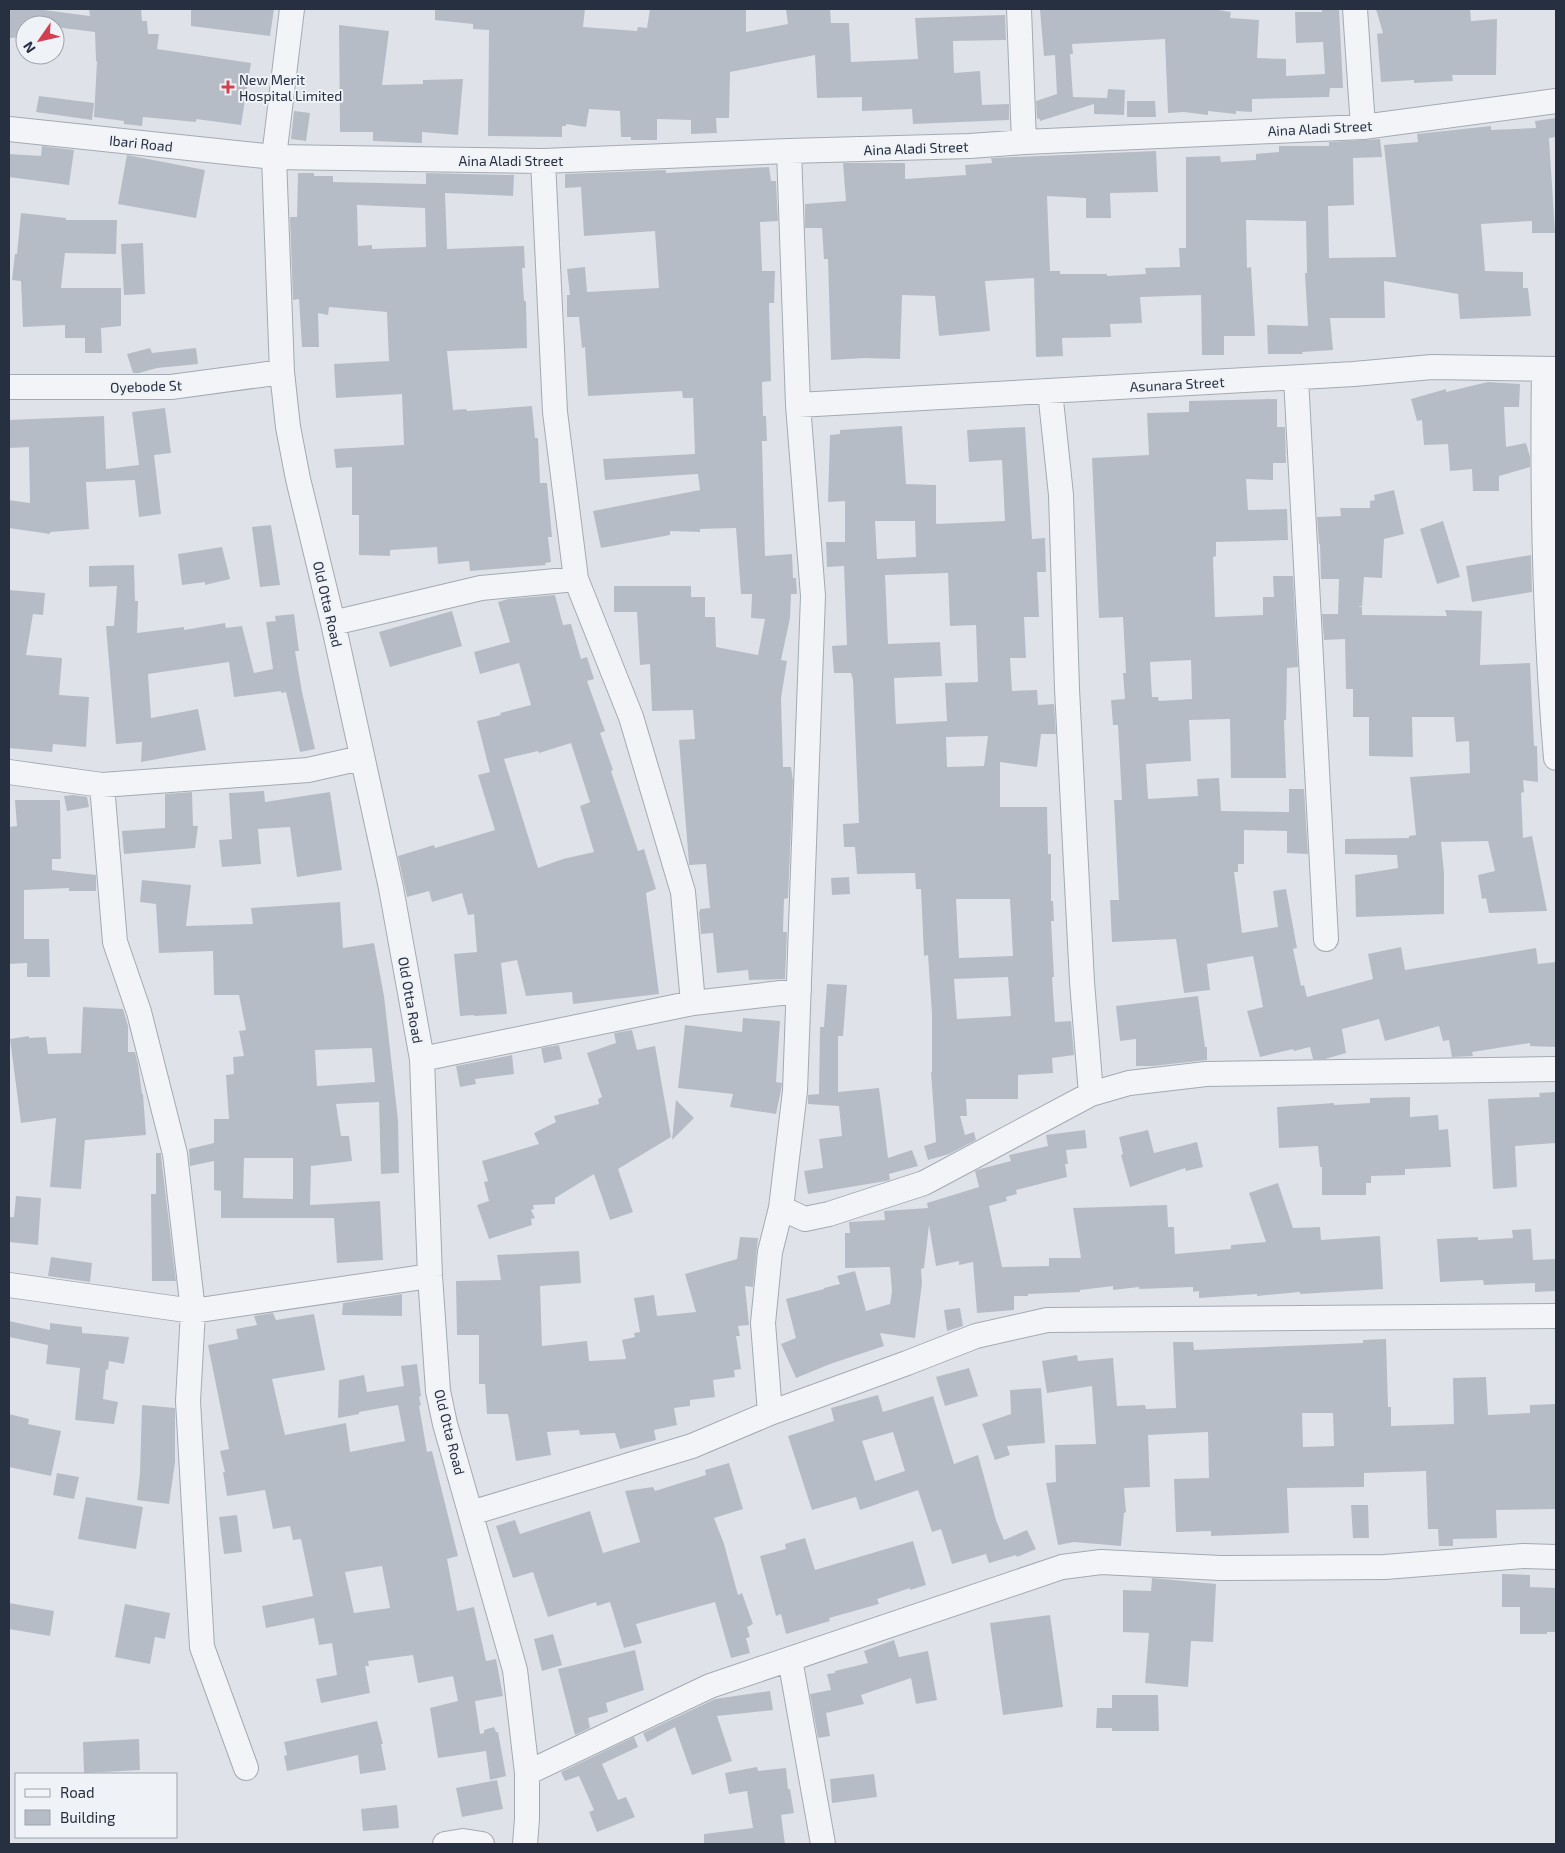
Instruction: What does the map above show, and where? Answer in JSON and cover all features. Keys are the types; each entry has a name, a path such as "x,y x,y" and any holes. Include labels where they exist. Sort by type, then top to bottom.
{"street":[{"name":"Old Otta Road","path":"292,9 274,156 282,372 288,427 298,479 333,623 391,888 422,1059 430,1276 438,1391 445,1424 515,1670 528,1773 525,1844"},
{"path":"1019,9 1024,142"},
{"path":"1354,9 1363,127"},
{"name":"Aina Aladi Street","path":"274,156 543,161 970,146 1363,127 1556,101"},
{"name":"Ibari Road","path":"9,129 274,156"},
{"path":"770,1413 763,1323 770,1252 781,1208 795,1091 813,596 798,405 789,151"},
{"path":"543,161 555,412 576,579 631,717 683,892 694,1003"},
{"name":"Asunara Street","path":"798,405 1296,378 1432,367 1550,369"},
{"path":"1550,369 1543,477 1556,758"},
{"name":"Oyebode St","path":"9,387 171,387 282,372"},
{"path":"1296,378 1326,939"},
{"path":"1050,390 1061,495 1067,689 1082,982 1091,1094"},
{"path":"333,623 481,588 576,579"},
{"path":"9,772 102,785 308,770 362,758"},
{"path":"102,785 115,942 139,1012 175,1154 194,1311 188,1401 202,1647 246,1768"},
{"path":"422,1059 694,1003 799,991"},
{"path":"781,1208 805,1219 829,1214 924,1183 1091,1094 1129,1083 1206,1074 1556,1069"},
{"path":"9,1285 194,1311 430,1276"},
{"path":"471,1513 692,1446 770,1413 976,1336 1047,1320 1556,1316"},
{"path":"528,1773 710,1686 1062,1566 1101,1562 1220,1568 1385,1567 1523,1556 1556,1556"},
{"path":"790,1659 823,1844"},
{"path":"446,1844 463,1842 482,1844"}],"building":[{"path":"9,9 36,9 90,16 89,9 141,9 142,21 147,21 148,34 159,34 157,49 251,63 241,125 196,119 196,122 143,117 142,126 124,124 124,121 94,117 97,61 95,32 65,28 65,15 15,15 15,38 9,38"},
{"path":"191,9 274,9 270,36 191,26"},
{"path":"435,9 585,9 583,27 637,31 638,27 647,28 650,9 746,9 746,32 788,24 786,9 830,9 831,23 849,23 851,62 918,59 915,18 1005,15 1006,40 953,41 954,73 980,71 982,105 1009,104 1009,120 913,124 912,109 862,111 862,97 817,98 815,55 730,72 729,118 716,118 717,133 691,134 691,120 657,119 657,140 631,140 631,137 621,137 620,111 589,109 586,127 566,124 566,126 562,126 562,137 488,136 489,30 473,29 473,24 435,20"},
{"path":"1212,9 1231,12 1230,18 1259,20 1257,58 1286,59 1286,76 1325,74 1323,42 1296,43 1295,12 1322,12 1322,9 1339,9 1343,88 1330,88 1329,97 1252,99 1252,112 1236,111 1236,114 1208,111 1208,115 1184,112 1168,113 1165,39 1072,44 1073,54 1070,54 1073,97 1107,98 1108,89 1125,90 1124,115 1094,114 1094,104 1040,121 1039,118 1037,119 1036,101 1057,94 1055,55 1044,56 1040,10"},
{"path":"1376,9 1470,9 1471,21 1497,19 1496,75 1452,75 1453,81 1414,83 1414,80 1381,82 1377,34 1383,33"},
{"path":"339,25 389,31 382,85 423,84 423,80 463,79 458,135 422,132 422,143 373,141 373,132 340,132"},
{"path":"39,96 94,103 92,120 36,112"},
{"path":"1127,101 1155,101 1156,117 1127,117"},
{"path":"294,111 310,113 306,141 291,139"},
{"path":"1556,118 1556,137 1549,138 1555,233 1532,233 1532,221 1481,224 1485,271 1523,272 1523,288 1528,288 1531,316 1460,319 1458,294 1384,281 1385,318 1330,318 1333,350 1302,352 1303,354 1268,354 1267,325 1308,326 1305,273 1307,273 1306,221 1246,220 1247,268 1251,267 1255,336 1224,336 1224,355 1202,355 1201,295 1140,297 1142,323 1110,324 1111,337 1062,338 1063,356 1036,357 1034,278 985,281 990,331 939,336 935,296 902,295 900,359 865,358 831,360 828,259 824,259 822,228 805,228 805,204 846,201 843,163 905,163 905,179 966,175 965,165 992,163 991,158 1156,151 1158,192 1110,193 1111,218 1086,218 1086,198 1047,196 1050,271 1060,271 1060,274 1107,274 1107,276 1146,274 1145,268 1180,267 1179,248 1186,248 1186,157 1220,156 1221,162 1256,160 1256,154 1279,152 1279,146 1329,146 1329,142 1380,139 1382,157 1353,158 1354,205 1328,206 1329,258 1396,257 1384,145 1418,142 1417,134 1491,126 1491,130 1536,128 1535,121"},
{"path":"42,146 74,150 69,185 9,177 9,154 41,156"},
{"path":"127,155 205,170 196,218 118,204"},
{"path":"769,167 771,181 776,181 778,221 760,222 762,271 775,271 774,303 769,303 771,381 762,382 763,416 766,416 767,441 762,441 765,556 792,554 793,578 796,578 797,594 791,594 790,618 781,660 787,661 781,698 783,767 791,767 793,781 788,898 784,899 783,932 787,932 785,979 749,980 748,970 717,973 713,933 701,934 700,909 710,908 706,864 689,865 679,740 695,739 693,710 652,711 650,664 640,665 637,612 614,612 614,586 691,586 691,597 705,597 705,617 715,617 716,647 758,655 765,619 751,618 752,594 741,594 736,528 700,529 700,532 670,531 670,535 601,548 593,511 700,490 698,474 605,480 603,459 695,454 693,398 683,398 682,391 588,396 585,347 582,348 579,317 567,317 567,295 570,295 567,269 585,267 587,292 659,288 655,231 584,236 581,187 565,188 565,174 666,170 666,173"},
{"path":"298,173 314,173 314,176 333,176 333,182 426,184 426,173 514,175 513,196 445,193 447,249 524,246 525,268 522,268 524,301 526,301 527,348 447,351 453,410 466,409 467,411 532,406 535,438 538,438 540,483 547,483 552,537 548,537 551,562 545,563 546,565 470,571 469,561 438,564 437,547 390,550 390,556 359,555 359,515 352,515 352,467 336,468 334,449 404,445 402,394 336,398 334,364 389,361 387,312 329,307 328,315 318,313 319,347 302,347 299,299 293,300 290,217 297,217","holes":["357,205 425,208 426,247 372,249 372,245 358,246"]},
{"path":"21,213 66,218 66,220 117,220 116,254 65,253 61,288 121,288 121,326 101,328 102,353 85,353 85,338 65,338 65,325 23,327 21,281 12,280"},
{"path":"143,243 145,294 124,295 121,244"},
{"path":"150,348 152,353 196,348 198,364 157,368 133,373 127,354"},
{"path":"1488,382 1520,384 1519,407 1504,407 1506,447 1526,443 1530,457 1530,467 1499,476 1499,491 1473,491 1472,469 1450,471 1448,444 1424,445 1422,420 1417,421 1411,399 1446,389 1446,392"},
{"path":"1277,399 1277,427 1285,427 1286,463 1273,463 1273,480 1246,479 1248,510 1287,509 1288,540 1216,542 1216,556 1213,557 1215,617 1263,615 1263,597 1274,597 1273,576 1293,576 1298,667 1287,668 1286,720 1284,720 1286,778 1231,778 1230,719 1189,720 1191,761 1146,764 1148,799 1198,796 1197,779 1219,778 1221,811 1289,812 1289,789 1304,789 1308,854 1287,853 1287,831 1244,830 1244,864 1238,864 1238,872 1234,872 1242,933 1278,927 1273,891 1286,889 1297,948 1293,949 1301,986 1304,985 1307,997 1373,979 1368,954 1401,947 1405,970 1536,948 1538,964 1556,962 1556,1047 1530,1046 1530,1043 1472,1052 1473,1056 1452,1057 1449,1040 1443,1041 1439,1026 1385,1041 1379,1019 1342,1029 1346,1053 1325,1059 1313,1059 1310,1047 1260,1057 1247,1011 1263,1007 1253,956 1207,964 1210,990 1184,993 1176,939 1112,942 1110,900 1119,900 1114,800 1122,800 1118,725 1113,725 1111,700 1125,699 1123,673 1126,673 1123,617 1099,618 1092,458 1149,455 1147,413 1189,412 1189,401","holes":["1191,660 1192,699 1159,701 1158,697 1152,697 1150,662"]},
{"path":"165,408 171,453 154,455 161,514 139,517 135,480 86,482 89,529 50,532 50,534 9,528 9,500 30,503 29,447 9,448 9,420 104,416 106,469 139,465 132,412"},
{"path":"902,426 906,484 936,485 937,524 1005,521 1002,460 969,462 967,430 1025,427 1032,539 1045,538 1046,572 1037,572 1039,617 1024,617 1026,658 1010,658 1012,691 1037,690 1038,705 1054,704 1056,734 1041,734 1037,767 1000,762 1000,807 1047,807 1048,854 1051,854 1051,901 1053,901 1054,921 1051,921 1055,1022 1071,1021 1074,1055 1052,1058 1053,1073 1018,1075 1018,1099 966,1099 967,1116 960,1116 965,1135 974,1132 976,1140 949,1154 928,1160 924,1146 936,1142 931,1072 932,1014 928,955 924,956 921,889 916,889 915,873 857,874 855,847 844,847 843,824 859,823 853,680 851,673 834,673 832,646 847,645 844,566 827,567 826,542 845,542 845,501 828,502 830,435 840,434 840,430","holes":["875,521 915,521 916,557 877,559","948,573 950,626 976,625 978,682 945,683 947,721 896,724 894,678 942,676 940,642 888,644 885,575","988,736 984,766 947,767 946,737","956,899 1010,899 1013,956 959,958","1008,977 1011,1016 957,1019 954,979"]},
{"path":"1394,490 1404,534 1384,539 1382,578 1364,577 1362,606 1358,607 1362,607 1362,615 1447,616 1445,610 1482,611 1480,665 1530,663 1534,746 1537,746 1538,782 1523,780 1524,792 1521,793 1523,838 1532,836 1547,911 1489,913 1486,898 1482,899 1478,875 1495,871 1488,841 1441,842 1444,873 1444,914 1356,917 1355,875 1398,868 1397,855 1345,854 1345,839 1409,838 1409,836 1416,835 1410,777 1470,773 1469,741 1456,742 1454,717 1412,717 1413,757 1369,756 1369,717 1353,717 1353,689 1346,689 1345,639 1324,640 1322,614 1338,614 1339,579 1321,579 1317,517 1341,516 1340,508 1370,508 1370,501 1375,500 1374,495"},
{"path":"1443,521 1460,577 1437,584 1420,529"},
{"path":"271,525 280,585 260,587 252,527"},
{"path":"222,547 230,579 205,585 205,582 182,585 178,554"},
{"path":"1531,555 1532,592 1472,602 1466,566"},
{"path":"134,565 135,601 138,601 137,633 184,627 184,630 225,623 226,628 242,626 254,673 273,669 266,622 276,621 275,616 294,614 299,651 295,651 315,749 300,752 286,692 234,697 229,662 148,674 151,718 198,709 206,750 141,762 142,742 116,744 106,626 114,626 117,586 89,587 89,566"},
{"path":"9,590 45,593 43,615 33,614 26,655 62,658 59,695 89,697 86,747 53,744 52,752 9,748"},
{"path":"555,595 563,625 571,624 581,659 587,657 594,679 587,681 605,731 600,733 613,770 611,771 638,851 644,849 656,889 646,893 659,994 573,1004 572,992 526,996 517,960 501,963 507,1014 460,1016 454,954 477,952 474,914 468,915 462,893 432,902 429,891 407,897 398,856 434,845 435,848 495,830 478,775 490,772 477,721 531,705 519,663 480,674 474,652 510,642 498,602 508,599","holes":["571,743 590,802 580,806 594,852 563,859 538,868 504,759 538,751 539,753"]},
{"path":"452,611 462,646 390,667 379,632"},
{"path":"264,791 265,802 330,792 342,870 297,877 290,827 258,829 261,864 222,867 219,840 232,839 229,793"},
{"path":"192,792 193,826 198,826 195,848 124,854 122,831 165,828 165,794"},
{"path":"64,796 87,797 89,807 67,811"},
{"path":"15,800 60,800 61,859 52,859 52,870 96,875 96,891 69,891 69,888 24,890 24,939 49,939 50,977 27,977 27,963 9,964 9,827 17,826"},
{"path":"849,877 850,894 832,895 831,878"},
{"path":"142,880 191,885 186,926 253,924 251,908 340,902 343,948 374,943 384,996 398,1120 399,1173 381,1174 379,1102 336,1104 341,1136 349,1136 352,1161 311,1166 310,1205 380,1201 383,1260 337,1263 334,1218 221,1218 221,1191 214,1190 214,1161 190,1166 189,1149 214,1143 214,1119 229,1119 226,1075 234,1074 233,1057 244,1056 239,1031 246,1030 239,995 214,995 213,951 159,953 156,904 140,902","holes":["372,1048 375,1082 317,1086 315,1050","244,1158 293,1158 293,1199 243,1198"]},
{"path":"827,984 847,985 843,1036 838,1036 838,1092 879,1088 888,1158 912,1150 918,1166 889,1174 890,1180 808,1194 804,1171 823,1168 819,1139 842,1136 839,1106 808,1104 808,1095 819,1094 820,1027 824,1027"},
{"path":"1198,996 1205,1047 1207,1047 1207,1060 1136,1066 1136,1039 1120,1041 1116,1006"},
{"path":"83,1007 123,1009 128,1026 128,1052 135,1052 138,1064 143,1094 146,1135 85,1140 81,1189 50,1187 56,1118 21,1123 10,1039 29,1036 29,1038 46,1037 48,1054 81,1053"},
{"path":"743,1018 780,1021 776,1082 782,1083 776,1114 730,1107 733,1094 678,1088 685,1025 742,1032"},
{"path":"632,1030 637,1050 655,1046 671,1137 618,1169 633,1212 610,1220 594,1174 555,1198 555,1204 533,1205 534,1209 531,1210 535,1218 531,1219 532,1225 489,1239 477,1205 489,1201 484,1182 488,1181 482,1161 539,1144 534,1133 556,1122 554,1116 599,1104 598,1099 602,1097 587,1053 616,1043 614,1033"},
{"path":"559,1045 562,1059 544,1063 541,1048"},
{"path":"512,1055 514,1074 475,1079 476,1084 460,1087 456,1066"},
{"path":"1556,1092 1556,1143 1515,1146 1517,1187 1493,1189 1488,1099 1540,1097 1539,1093"},
{"path":"1410,1097 1410,1117 1438,1115 1439,1130 1448,1129 1451,1167 1405,1169 1405,1175 1371,1176 1371,1183 1366,1183 1366,1195 1322,1195 1322,1167 1320,1167 1318,1146 1279,1148 1277,1107 1334,1103 1334,1105 1370,1103 1370,1098"},
{"path":"676,1100 694,1118 672,1140"},
{"path":"1085,1130 1087,1148 1066,1150 1068,1164 1065,1164 1067,1177 1016,1190 1017,1194 1006,1197 1007,1201 989,1206 1002,1267 1049,1266 1049,1258 1081,1258 1073,1208 1167,1205 1168,1227 1174,1227 1175,1254 1231,1249 1231,1245 1266,1242 1249,1193 1278,1183 1293,1228 1320,1227 1321,1240 1380,1236 1383,1289 1199,1298 1199,1291 1193,1292 1193,1287 1139,1289 1139,1287 1113,1290 1113,1286 1080,1290 1080,1292 1014,1296 1014,1310 977,1313 973,1262 959,1265 959,1261 936,1266 929,1225 924,1268 921,1269 922,1283 915,1338 880,1333 884,1346 830,1364 796,1378 781,1344 796,1338 786,1299 840,1284 837,1276 855,1271 866,1311 890,1304 892,1291 890,1267 845,1268 845,1233 850,1233 849,1222 885,1220 884,1211 928,1208 927,1203 979,1187 975,1171 1011,1161 1009,1155 1048,1146 1046,1135"},
{"path":"1148,1130 1154,1153 1197,1142 1203,1167 1186,1171 1185,1168 1130,1187 1121,1155 1123,1154 1119,1137"},
{"path":"156,1153 161,1153 176,1281 152,1281 151,1194 156,1194"},
{"path":"16,1196 41,1198 38,1245 9,1242 9,1217 14,1217"},
{"path":"1531,1229 1533,1260 1556,1259 1556,1291 1535,1292 1535,1283 1484,1285 1483,1280 1440,1282 1437,1239 1478,1237 1478,1240 1513,1238 1512,1230"},
{"path":"740,1237 758,1238 753,1287 745,1286 749,1325 738,1326 740,1336 736,1336 741,1369 734,1370 735,1377 713,1380 715,1397 690,1400 690,1406 674,1408 677,1425 654,1430 656,1440 620,1449 615,1433 580,1435 579,1430 547,1432 551,1455 516,1461 508,1414 487,1414 485,1384 479,1384 479,1335 457,1335 456,1281 501,1280 497,1255 579,1251 581,1283 540,1286 542,1346 587,1341 589,1361 626,1359 622,1340 635,1337 634,1333 640,1332 634,1298 654,1295 657,1316 696,1312 685,1274 737,1259"},
{"path":"51,1257 92,1263 90,1282 48,1276"},
{"path":"402,1294 402,1316 342,1315 343,1303"},
{"path":"960,1308 963,1326 947,1331 944,1310"},
{"path":"273,1313 276,1320 314,1314 325,1370 272,1379 285,1435 346,1423 350,1452 405,1441 398,1405 338,1418 339,1380 364,1375 367,1392 404,1386 401,1366 417,1364 421,1396 419,1397 421,1405 419,1406 427,1452 432,1451 458,1556 447,1559 457,1611 474,1607 486,1661 496,1659 503,1696 475,1701 480,1734 484,1733 484,1730 494,1727 496,1732 498,1732 506,1776 490,1780 486,1751 438,1758 430,1708 458,1701 453,1676 418,1683 413,1655 368,1661 369,1666 365,1666 370,1693 321,1703 316,1679 337,1675 332,1643 319,1645 314,1618 266,1628 262,1606 313,1596 301,1539 293,1540 290,1526 273,1529 265,1490 227,1496 223,1472 225,1472 220,1451 229,1449 208,1345 238,1339 236,1329 257,1325 254,1316","holes":["382,1566 390,1608 354,1613 345,1572"]},
{"path":"9,1321 50,1330 50,1323 82,1327 82,1333 129,1337 124,1364 109,1361 108,1370 106,1369 103,1399 118,1402 114,1424 75,1420 80,1368 46,1364 48,1345 9,1337"},
{"path":"1386,1339 1388,1407 1391,1407 1391,1426 1454,1424 1453,1378 1486,1377 1488,1415 1530,1413 1530,1405 1556,1404 1556,1509 1496,1510 1497,1538 1453,1539 1453,1546 1439,1546 1438,1529 1428,1529 1426,1471 1364,1473 1364,1487 1287,1488 1289,1533 1211,1536 1211,1531 1176,1532 1174,1479 1209,1478 1208,1432 1148,1435 1150,1487 1124,1488 1126,1512 1124,1513 1121,1546 1074,1542 1058,1545 1046,1483 1056,1482 1055,1445 1096,1444 1092,1386 1047,1393 1042,1361 1077,1355 1078,1361 1113,1358 1117,1406 1145,1405 1146,1409 1176,1408 1173,1342 1193,1342 1194,1350 1363,1343 1363,1340","holes":["1302,1413 1333,1413 1334,1446 1303,1447"]},
{"path":"969,1368 978,1396 945,1406 936,1377"},
{"path":"1041,1388 1045,1443 1007,1446 1010,1455 995,1460 982,1424 1011,1414 1010,1390"},
{"path":"878,1395 883,1412 933,1396 954,1464 978,1455 996,1520 1004,1540 1027,1530 1036,1549 1017,1557 1016,1555 989,1563 986,1554 952,1564 941,1529 932,1532 918,1490 860,1510 856,1497 812,1510 788,1436 834,1421 831,1408","holes":["893,1432 905,1471 875,1481 862,1441"]},
{"path":"142,1405 175,1408 175,1462 169,1504 137,1500 140,1474"},
{"path":"9,1414 29,1419 28,1424 61,1431 51,1476 9,1467"},
{"path":"729,1463 743,1509 714,1518 724,1544 738,1595 742,1593 753,1624 747,1627 750,1637 746,1638 750,1653 731,1658 715,1602 636,1624 642,1643 624,1648 610,1602 597,1606 596,1602 548,1617 533,1572 513,1578 496,1526 515,1520 520,1534 590,1511 603,1553 640,1542 625,1491 653,1487 655,1491 706,1475 705,1470"},
{"path":"57,1473 79,1477 74,1499 53,1495"},
{"path":"86,1497 143,1507 136,1549 78,1539"},
{"path":"1351,1505 1368,1505 1369,1538 1353,1538"},
{"path":"237,1515 242,1552 224,1554 219,1517"},
{"path":"805,1538 815,1570 913,1541 926,1585 910,1590 910,1588 877,1599 879,1604 829,1618 830,1621 786,1634 781,1614 776,1616 760,1556 786,1549 785,1544"},
{"path":"1502,1574 1530,1575 1530,1587 1556,1588 1556,1632 1520,1634 1520,1607 1502,1607"},
{"path":"1152,1578 1216,1584 1213,1642 1191,1641 1188,1687 1145,1683 1149,1633 1123,1632 1123,1590 1151,1591"},
{"path":"9,1603 54,1611 50,1636 9,1629"},
{"path":"125,1604 170,1613 165,1639 155,1637 150,1664 115,1657"},
{"path":"1050,1615 1063,1707 1003,1715 990,1623"},
{"path":"553,1634 562,1665 542,1671 534,1639"},
{"path":"894,1640 899,1657 928,1651 937,1700 916,1704 911,1678 861,1695 864,1704 826,1713 830,1736 818,1738 810,1694 831,1690 827,1674 868,1663 864,1651"},
{"path":"635,1650 644,1690 606,1703 608,1712 588,1718 590,1728 575,1735 558,1669"},
{"path":"770,1691 773,1710 717,1716 732,1761 692,1775 675,1727 647,1742 643,1733 715,1699"},
{"path":"1112,1695 1158,1695 1159,1731 1112,1731 1112,1728 1096,1728 1097,1708 1112,1708"},
{"path":"377,1721 383,1744 381,1744 386,1770 360,1774 358,1755 287,1771 284,1756 287,1755 284,1742"},
{"path":"634,1737 638,1747 602,1764 618,1800 626,1797 635,1817 597,1832 589,1812 594,1810 579,1776 565,1781 561,1772"},
{"path":"139,1739 140,1770 84,1773 83,1742"},
{"path":"757,1767 758,1771 786,1768 788,1789 790,1789 794,1813 781,1815 785,1844 704,1844 704,1834 753,1828 747,1791 729,1794 725,1773"},
{"path":"874,1774 877,1797 832,1803 830,1779"},
{"path":"497,1780 503,1809 462,1817 456,1788"},
{"path":"397,1805 399,1828 363,1831 361,1809"}],"place":[{"name":"New Merit Hospital Limited","path":"228,87"}]}
